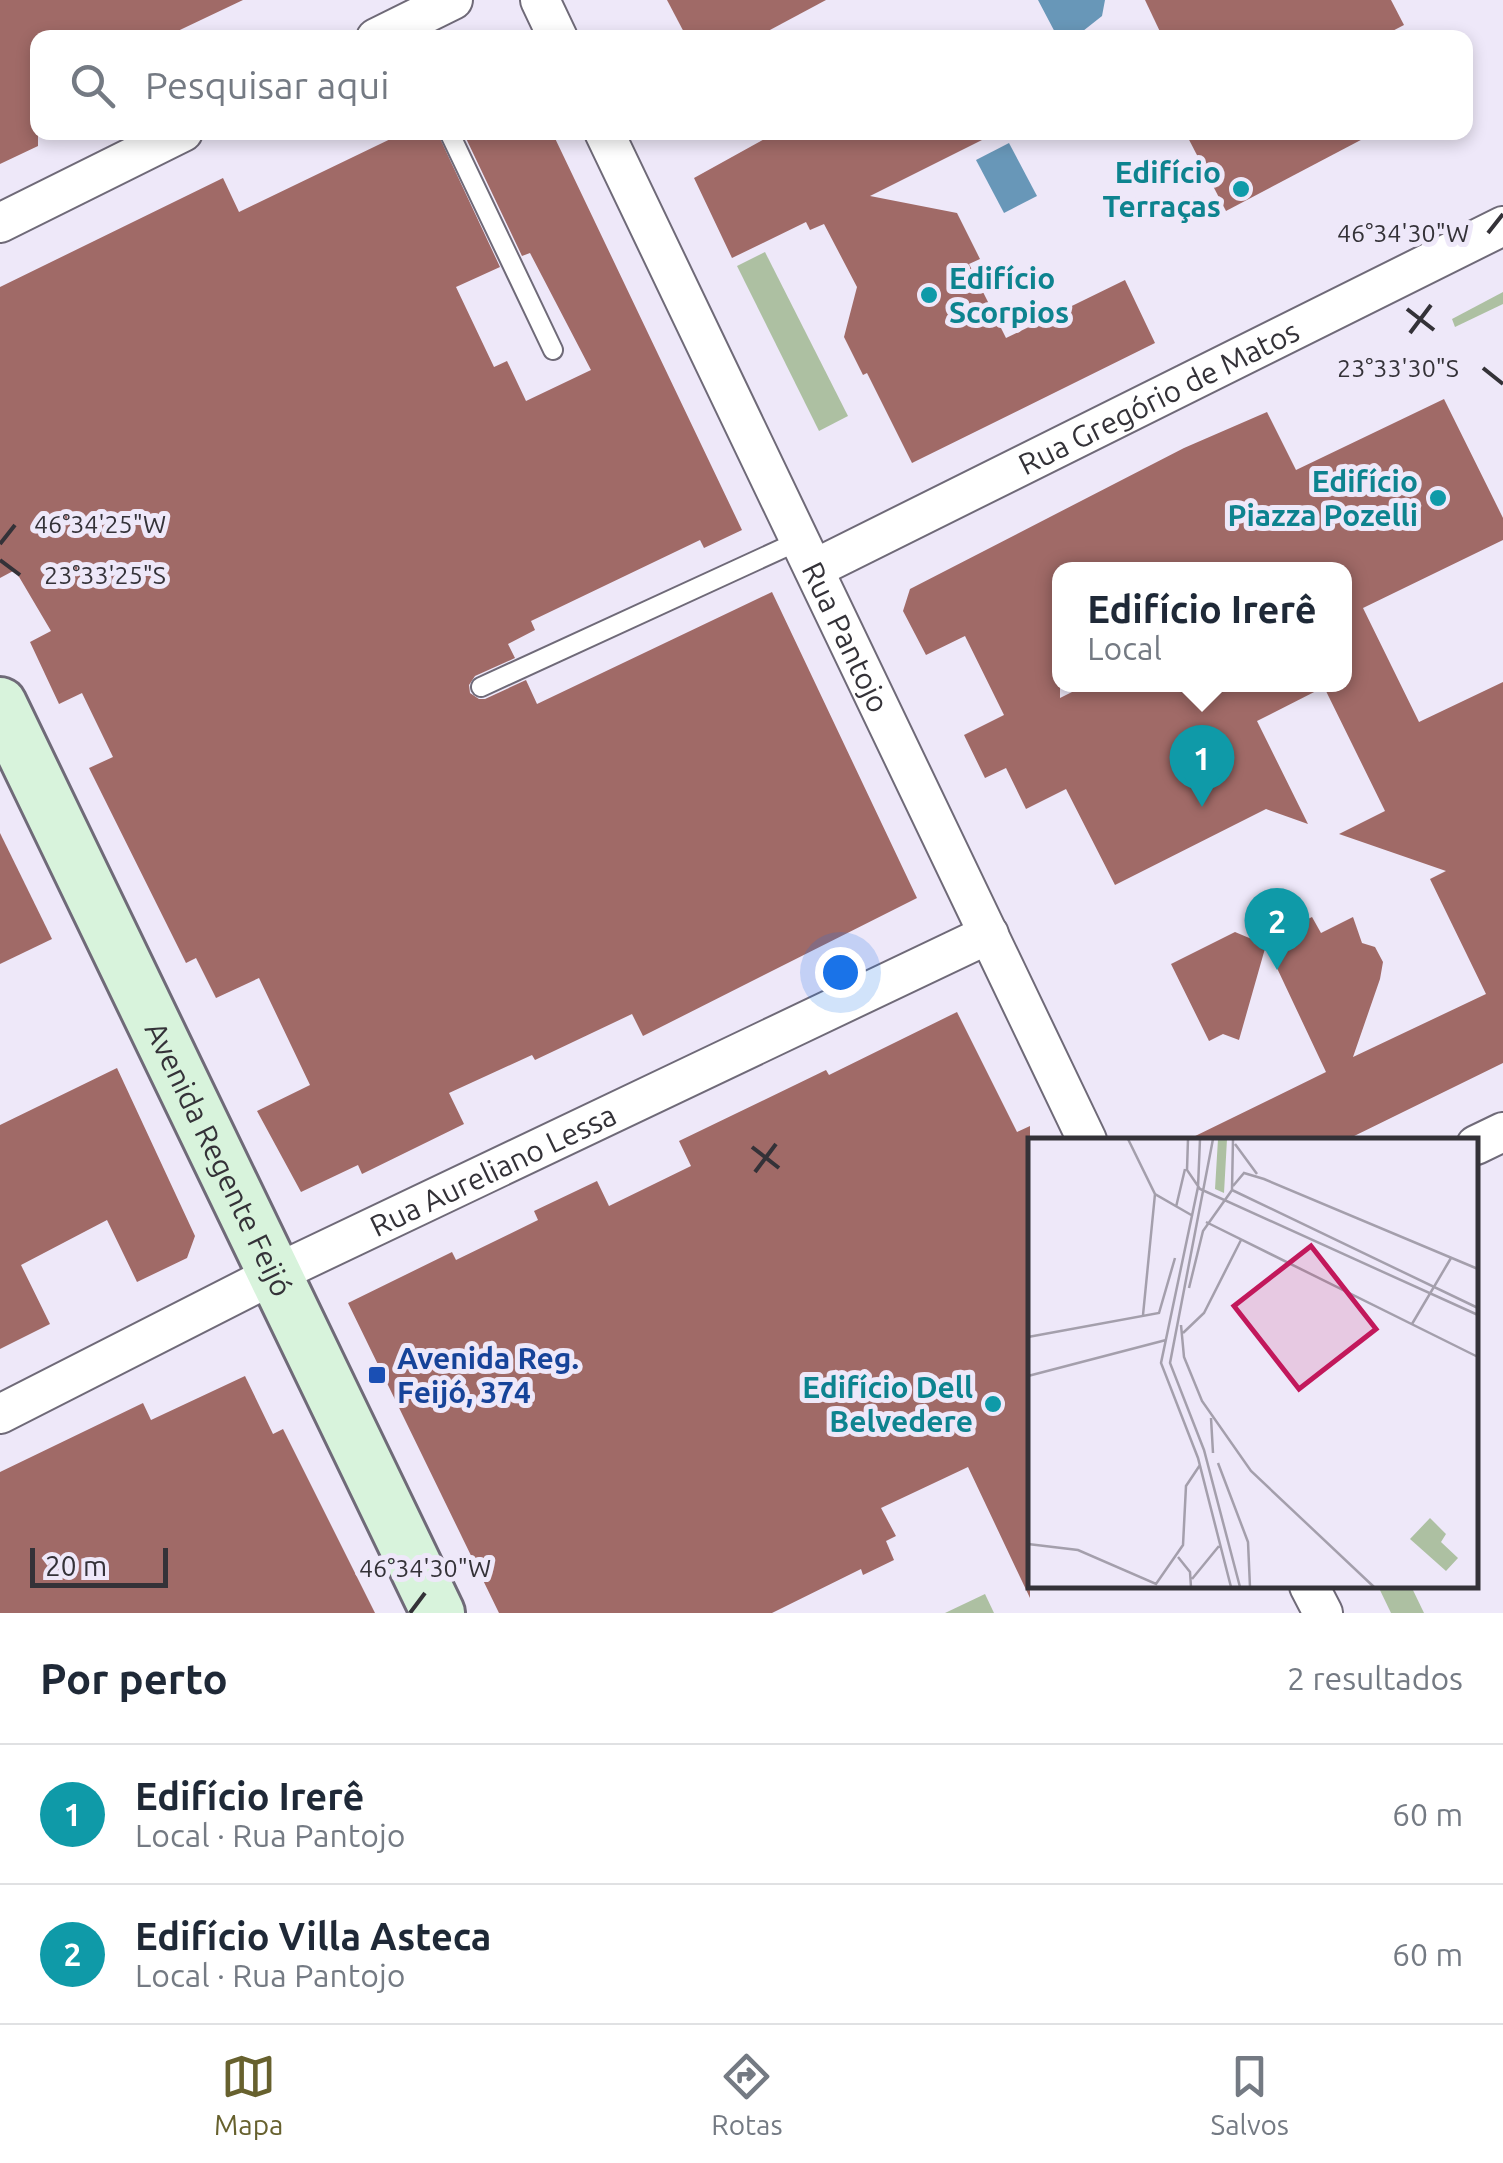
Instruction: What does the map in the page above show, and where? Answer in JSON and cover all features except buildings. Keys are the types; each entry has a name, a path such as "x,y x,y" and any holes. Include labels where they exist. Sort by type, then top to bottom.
{"main road":[{"name":"Avenida Regente Feijó","path":"0,704 438,1613"}],"street":[{"path":"399,30 453,0"},
{"path":"540,0 554,30"},
{"path":"0,222 167,140"},
{"name":"Rua Pantojo","path":"608,140 1086,1138"},
{"name":"Rua Gregório de Matos","path":"807,555 1503,226"},
{"name":"Rua Aureliano Lessa","path":"0,1414 275,1274 989,934"},
{"path":"1478,1144 1503,1132"},
{"path":"1310,1588 1323,1613"}],"lane":[{"path":"452,140 553,350"},
{"path":"481,687 807,555"}],"green space":[{"path":"765,252 848,416 819,431 737,266"},
{"path":"1503,292 1503,304 1455,327 1452,319"},
{"path":"1379,1588 1412,1588 1424,1613 1391,1613"},
{"path":"985,1594 994,1613 945,1613"}],"water":[{"path":"1038,0 1105,0 1102,16 1084,30 1054,30"},
{"path":"1009,143 1037,196 1004,213 976,160"}],"place":[{"name":"Edifício Terraças","path":"1241,189"},
{"name":"Edifício Scorpios","path":"929,295"},
{"name":"Edifício Piazza Pozelli","path":"1438,498"},
{"name":"Edifício Irerê","path":"1202,807"},
{"name":"Edifício Villa Asteca","path":"1277,970"},
{"name":"Avenida Reg. Feijó, 374","path":"377,1375"},
{"name":"Edifício Dell Belvedere","path":"993,1404"}]}
